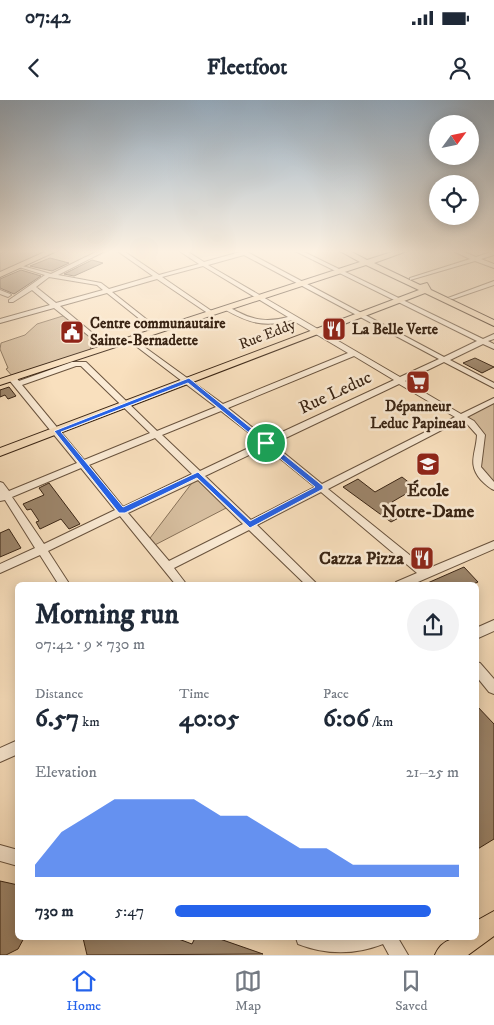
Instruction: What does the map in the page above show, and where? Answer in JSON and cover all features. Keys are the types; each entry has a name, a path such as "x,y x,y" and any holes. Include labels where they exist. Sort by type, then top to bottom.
{"main road":[{"path":"0,382 15,381 79,356 280,290"},
{"name":"Rue Eddy","path":"0,452 398,300 419,290"},
{"path":"427,290 494,323"},
{"path":"428,290 494,317"},
{"path":"479,933 494,922"},
{"path":"447,955 469,940"}],"street":[{"path":"0,292 9,298 28,290"},
{"path":"34,290 106,347"},
{"path":"0,321 113,290"},
{"path":"175,290 210,313"},
{"path":"248,290 462,416 480,430 482,438 476,464 480,474 494,487"},
{"path":"313,290 494,386"},
{"path":"377,290 494,347"},
{"path":"451,298 474,290"},
{"path":"109,291 158,330"},
{"path":"226,308 242,316 264,323 274,323 294,317"},
{"path":"79,356 92,348 88,334"},
{"name":"Rue Leduc","path":"0,569 494,336"},
{"path":"130,339 189,380 223,407 425,574"},
{"path":"3,496 355,353"},
{"path":"180,582 15,381 81,363 310,582"},
{"path":"167,567 494,400"},
{"path":"0,485 3,496 63,582"},
{"path":"407,582 494,545"},
{"path":"479,632 494,625"},
{"path":"479,670 494,688"},
{"path":"0,755 15,748"},
{"path":"0,853 15,857"},
{"path":"313,940 336,945 354,946 368,944 375,940"},
{"path":"390,940 399,955"}],"shaded area":[{"path":"66,315 88,334 91,344 90,350 14,378 6,369 8,368 0,349 1,343 25,335 37,324"},
{"path":"494,400 494,487 480,474 482,438 462,416"},
{"path":"198,475 230,506 151,547 147,542"}],"building":[{"path":"4,290 20,290 14,294"},
{"path":"475,358 494,367 482,373 463,363"},
{"path":"9,387 16,396 8,399 5,395 0,397 0,390"},
{"path":"402,477 416,488 392,502 406,514 391,522 343,487 358,479 375,492"},
{"path":"49,483 80,524 69,529 61,519 40,529 36,522 39,521 31,509 27,510 23,504 44,495 39,488"},
{"path":"9,529 21,548 0,557 0,533"},
{"path":"464,567 478,582 430,582"},
{"path":"479,708 494,724 494,839 479,848"},
{"path":"0,881 15,884 15,940 23,940 18,949 6,955 0,955"},
{"path":"83,940 181,940 192,944 194,940 223,940 263,954 87,955"}],"place":[{"name":"La Belle Verte","path":"334,329"},
{"name":"Centre communautaire Sainte-Bernadette","path":"72,332"},
{"name":"Dépanneur Leduc Papineau","path":"418,382"},
{"name":"École Notre-Dame","path":"428,464"},
{"name":"Cazza Pizza","path":"422,558"}],"route":[{"path":"189,380 266,443 320,488 250,525 198,475 122,511 57,431 189,380"}]}
